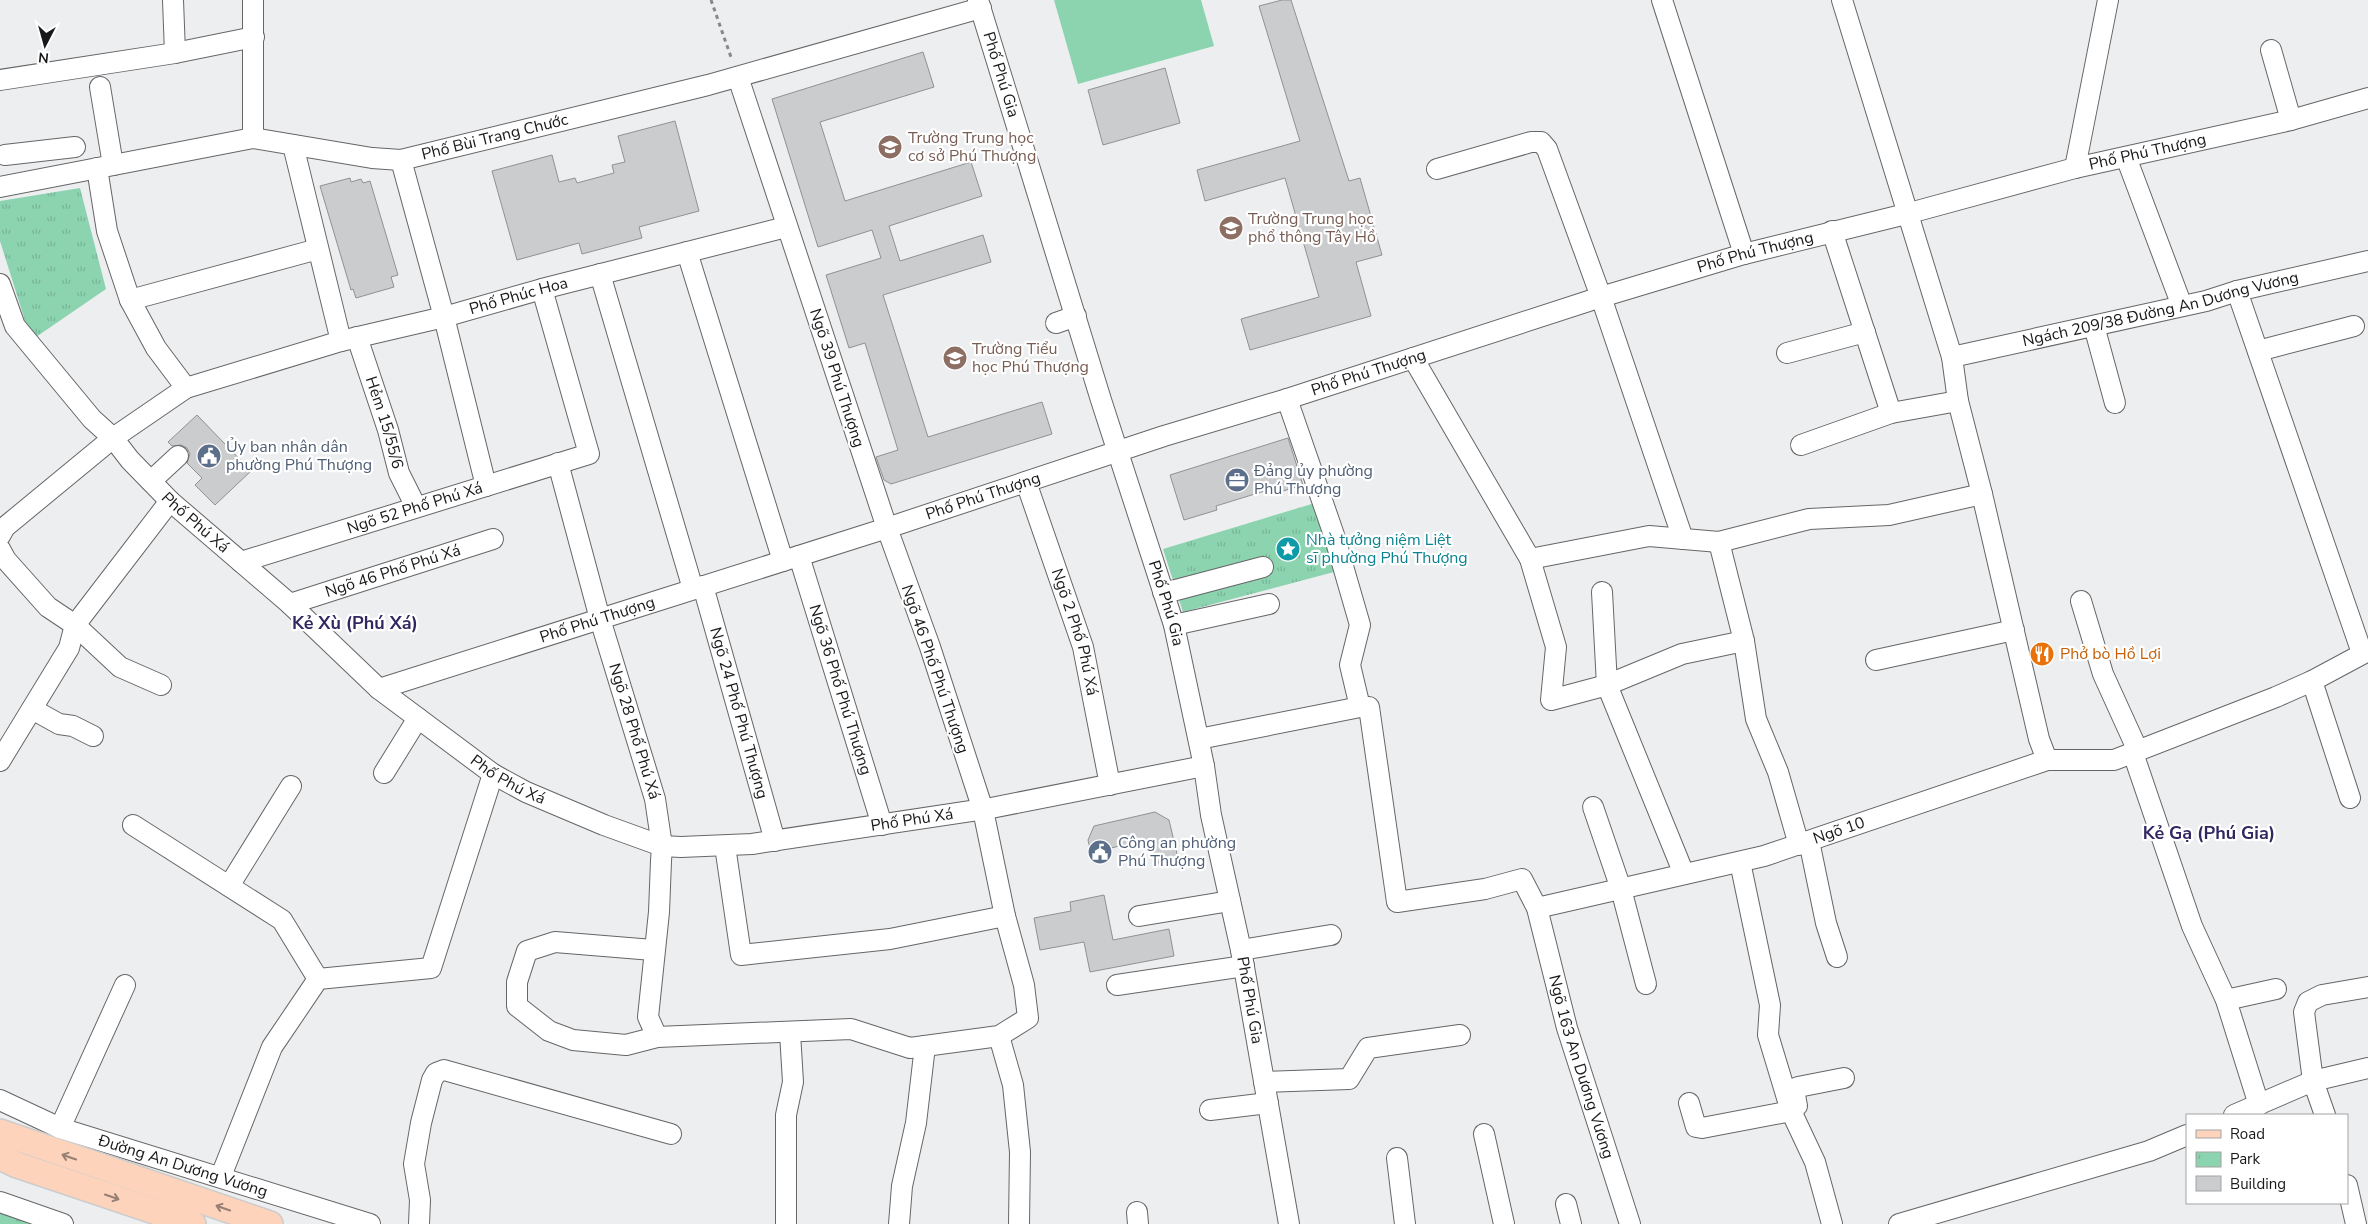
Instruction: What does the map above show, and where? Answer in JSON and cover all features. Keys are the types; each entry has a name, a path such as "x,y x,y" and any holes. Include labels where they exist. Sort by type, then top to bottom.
{"main road":[{"name":"Đường An Dương Vương","path":"0,1132 270,1224"},
{"path":"0,1156 17,1165 193,1224"}],"street":[{"path":"173,0 175,53"},
{"path":"253,0 253,138"},
{"path":"1662,0 1744,254"},
{"path":"1842,0 1906,214 1952,357 1958,401 1982,494 2039,739 2047,760"},
{"path":"2075,168 2108,0"},
{"name":"Phố Bùi Trang Chước","path":"0,186 253,138 372,158 401,160 738,77 979,4"},
{"name":"Phố Phú Gia","path":"979,4 1117,452 1174,625 1199,739 1212,815 1242,958 1289,1224"},
{"path":"0,80 175,53 254,37"},
{"path":"2271,50 2291,120"},
{"path":"738,77 786,227"},
{"path":"100,87 107,232 130,300 156,348 186,388"},
{"name":"Phố Phú Thượng","path":"379,689 887,528 1117,452 1601,297 1744,254 1906,214 2075,168 2291,120 2368,98"},
{"path":"1437,169 1531,142 1541,142 1547,149 1601,297 1683,539"},
{"name":"Hẻm 15/55/6","path":"293,145 318,249 349,339 388,430 399,473 416,507"},
{"path":"4,155 75,147"},
{"path":"43,151 46,176"},
{"path":"2126,157 2182,306"},
{"path":"401,160 444,317 486,486"},
{"name":"Phố Phúc Hoa","path":"0,536 5,528 113,438 186,388 349,339 444,317 542,289 786,227"},
{"name":"Ngõ 39 Phú Thượng","path":"786,227 887,528"},
{"path":"1832,231 1891,413"},
{"path":"130,300 318,249"},
{"name":"Ngõ 36 Phố Phú Thượng","path":"687,252 882,825"},
{"name":"Ngách 209/38 Đường An Dương Vương","path":"1952,357 2182,306 2368,260"},
{"name":"Ngõ 24 Phố Phú Thượng","path":"600,274 775,841"},
{"name":"Phố Phú Xá","path":"0,284 15,326 92,419 113,438 170,501 290,604 379,689 493,774 526,792 604,825 662,846 725,846 775,841 983,810 1204,766"},
{"name":"Ngõ 52 Phố Phú Xá","path":"241,562 589,454 542,289"},
{"path":"2237,291 2365,652"},
{"path":"1056,323 1076,316"},
{"path":"2094,326 2115,403"},
{"path":"2258,351 2354,326"},
{"path":"1787,353 1865,332"},
{"path":"1414,358 1530,559 1556,647 1551,700 1607,685 1682,654 1744,641"},
{"path":"1199,739 1360,707 1350,665 1360,625 1334,535 1287,399"},
{"path":"1801,445 1891,413 1958,401"},
{"path":"151,481 178,456"},
{"name":"Ngõ 28 Phố Phú Xá","path":"558,463 600,619 655,800 662,846 659,912 648,1017 657,1037"},
{"name":"Ngõ 2 Phố Phú Xá","path":"1026,482 1083,647 1110,785"},
{"path":"1530,559 1649,536 1719,542 1809,519 1889,515 1982,494"},
{"path":"0,761 69,648 75,625 170,501"},
{"name":"Ngõ 46 Phố Phú Thượng","path":"887,528 930,647 983,810 1005,916 1024,986 1028,1018 999,1036"},
{"name":"Ngõ 46 Phố Phú Xá","path":"290,604 493,539"},
{"path":"1719,542 1744,641 1756,719 1804,843 1837,957"},
{"path":"0,549 6,560 48,607 75,625 120,667 161,685"},
{"path":"1163,592 1263,567"},
{"path":"1602,592 1607,685 1684,874"},
{"path":"2081,601 2103,674 2135,752 2192,926 2226,1000 2259,1105"},
{"path":"1174,625 1269,604"},
{"path":"1876,660 2014,630"},
{"name":"Ngõ 10","path":"1537,908 1740,862 1804,843 2047,760 2114,760 2312,681 2365,652"},
{"path":"2312,681 2350,798"},
{"name":"Ngõ 163 An Dương Vương","path":"1360,707 1369,707 1397,902 1486,889 1522,879 1537,908 1567,1028 1630,1224"},
{"path":"32,709 58,724 73,726 93,736"},
{"path":"384,773 418,718"},
{"path":"318,978 432,968 493,774"},
{"path":"229,886 291,786"},
{"path":"1592,807 1620,889 1646,984"},
{"path":"133,825 282,920 318,978"},
{"path":"725,846 741,955 890,939 1005,916"},
{"path":"1740,862 1770,1005 1768,1035 1791,1109 1815,1162 1832,1224"},
{"path":"1139,916 1230,901"},
{"path":"1117,985 1242,958 1331,934"},
{"path":"654,950 555,942 527,951 518,982 517,1006 550,1032 573,1040 626,1045 657,1037 851,1029 910,1048 999,1036 1014,1085 1020,1152 1019,1224"},
{"path":"221,1176 272,1047 318,978"},
{"path":"60,1128 125,985"},
{"path":"2325,1114 2313,1081 2304,1012 2308,1002 2322,996 2368,987"},
{"path":"2226,1000 2276,989"},
{"path":"786,1224 786,1115 793,1082 790,1033"},
{"path":"1264,1082 1349,1079 1368,1048 1460,1035"},
{"path":"899,1224 902,1186 916,1123 925,1046"},
{"path":"2236,1114 2313,1081 2368,1068"},
{"path":"418,1224 420,1200 414,1164 417,1142 432,1080 436,1073 440,1071 444,1070 671,1134"},
{"path":"1689,1103 1696,1127 1702,1128 1791,1109 1797,1106 1795,1095 1798,1087 1844,1078"},
{"name":"Đường An Dương Vương","path":"0,1100 60,1128 221,1176 370,1224"},
{"path":"1210,1110 1268,1103"},
{"path":"1484,1134 1504,1224"},
{"path":"1899,1224 2149,1151 2186,1135"},
{"path":"1397,1158 1404,1224"},
{"path":"2348,1189 2356,1224"},
{"path":"0,1202 63,1224"},
{"path":"1566,1204 1571,1224"}],"path":[{"path":"711,0 738,77"}],"green space":[{"path":"1054,0 1201,0 1214,46 1078,84"},
{"path":"80,188 106,289 36,337 27,327 0,241 0,201"},
{"path":"1315,503 1334,572 1183,612 1163,549"},
{"path":"0,1202 65,1224 0,1224"}],"building":[{"path":"1282,0 1291,0 1349,181 1360,178 1382,255 1356,262 1371,316 1250,350 1241,319 1319,297 1285,178 1205,201 1197,170 1300,141 1259,6"},
{"path":"923,52 934,87 820,122 845,201 971,162 982,196 889,226 900,261 983,235 991,262 883,295 928,437 1042,402 1052,434 891,484 884,480 876,457 898,450 865,343 849,348 826,275 881,258 872,230 818,247 772,99"},
{"path":"1165,68 1180,123 1103,145 1088,90"},
{"path":"675,121 699,211 639,227 642,238 582,254 579,243 517,260 492,171 552,155 559,182 575,178 577,183 614,173 612,165 625,162 618,136"},
{"path":"350,178 351,182 361,179 363,183 370,181 398,275 391,277 394,287 356,298 353,289 351,290 320,186"},
{"name":"Ủy ban nhân dân phường Phú Thượng","path":"197,415 251,471 215,505 195,485 202,478 187,463 190,454 187,448 181,445 172,446 168,442"},
{"name":"Đảng ủy phường Phú Thượng","path":"1288,438 1303,485 1273,494 1271,489 1216,506 1217,510 1184,520 1170,475"},
{"path":"1155,812 1169,820 1178,858 1154,864 1148,839 1091,853 1088,840 1094,826"},
{"path":"1104,895 1113,940 1169,929 1174,956 1090,972 1084,942 1040,950 1034,918 1071,911 1070,902"}],"place":[{"name":"Trường Trung học cơ sở Phú Thượng","path":"890,147"},
{"name":"Trường Trung học phổ thông Tây Hồ","path":"1231,228"},
{"name":"Trường Tiểu học Phú Thượng","path":"955,358"},
{"name":"Ủy ban nhân dân phường Phú Thượng","path":"209,456"},
{"name":"Đảng ủy phường Phú Thượng","path":"1237,480"},
{"name":"Nhà tưởng niệm Liệt sĩ phường Phú Thượng","path":"1288,549"},
{"name":"Phở bò Hồ Lợi","path":"2042,654"},
{"name":"Công an phường Phú Thượng","path":"1100,852"}],"district":[{"name":"Kẻ Xù (Phú Xá)","path":"355,623"},
{"name":"Kẻ Gạ (Phú Gia)","path":"2209,833"}]}
